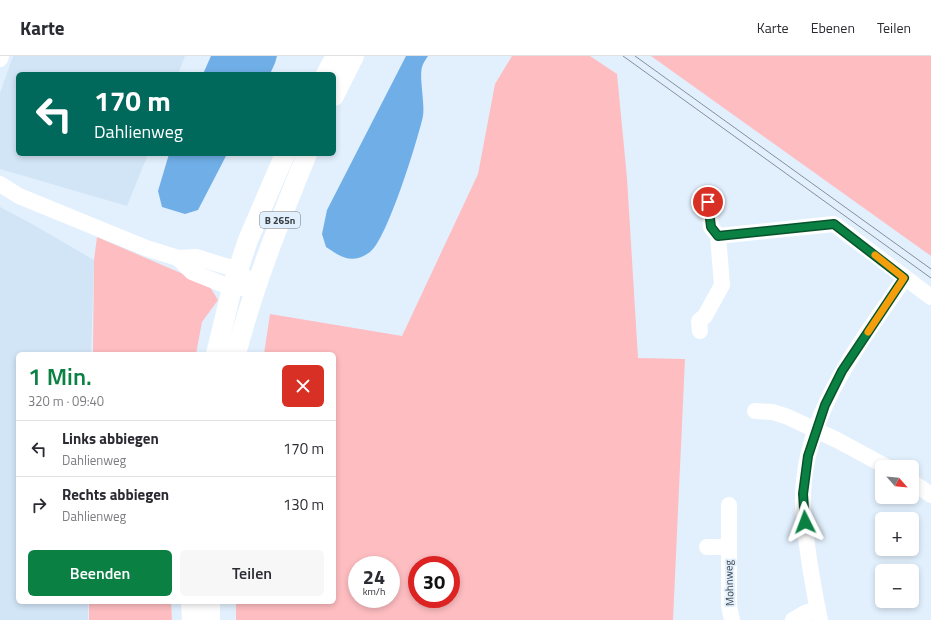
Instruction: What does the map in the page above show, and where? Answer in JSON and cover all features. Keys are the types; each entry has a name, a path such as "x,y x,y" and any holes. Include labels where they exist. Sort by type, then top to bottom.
{"main road":[{"path":"327,72 336,56"},
{"path":"336,92 354,56"},
{"name":"B 265n","path":"217,352 235,279 252,228 284,156"},
{"name":"B 265n","path":"237,352 255,287 278,224 306,156"},
{"path":"191,604 192,620"},
{"path":"210,604 210,620"}],"street":[{"path":"0,184 19,196 146,248 178,258 196,257 235,279 255,287"},
{"path":"0,194 19,196"},
{"path":"700,331 699,321 705,316 722,285 718,236 711,227 708,202"},
{"path":"718,236 834,224 931,297"},
{"path":"794,620 805,613 819,615 805,536 803,494 808,456 816,430 825,405 842,371 904,278"},
{"path":"755,410 773,412 816,430 875,461"},
{"path":"919,487 931,495"},
{"name":"Mohnweg","path":"729,505 729,606 732,620"},
{"name":"Mohnweg","path":"706,547 729,547"}],"shaded area":[{"path":"13,56 185,56 179,72 16,72 16,156 147,156 127,206 0,169 0,93"},
{"path":"512,56 590,56 617,74 627,178 638,358 685,359 673,620 236,620 236,604 336,604 336,352 264,352 270,314 402,336 478,174 495,84"},
{"path":"651,56 931,56 931,256"},
{"path":"0,207 94,260 91,352 16,352 16,604 88,604 88,620 0,620"},
{"path":"97,237 210,287 218,300 202,322 196,352 93,352 94,260"},
{"path":"89,604 171,604 172,620 89,620"}],"water":[{"path":"211,56 277,56 271,72 204,72"},
{"path":"406,56 428,56 423,64 421,72 423,116 415,145 393,210 377,244 364,256 352,259 347,258 326,247 322,234 327,210"},
{"path":"168,156 226,156 198,210 185,214 162,207 158,191"}],"tram line":[{"path":"623,56 931,278"},
{"path":"635,56 931,269"}],"slow traffic":[{"path":"868,332 904,278 875,255"}],"route":[{"path":"708,202 711,227 718,236 834,224 904,278 842,371 825,405 808,456 803,494 805,522"}]}
